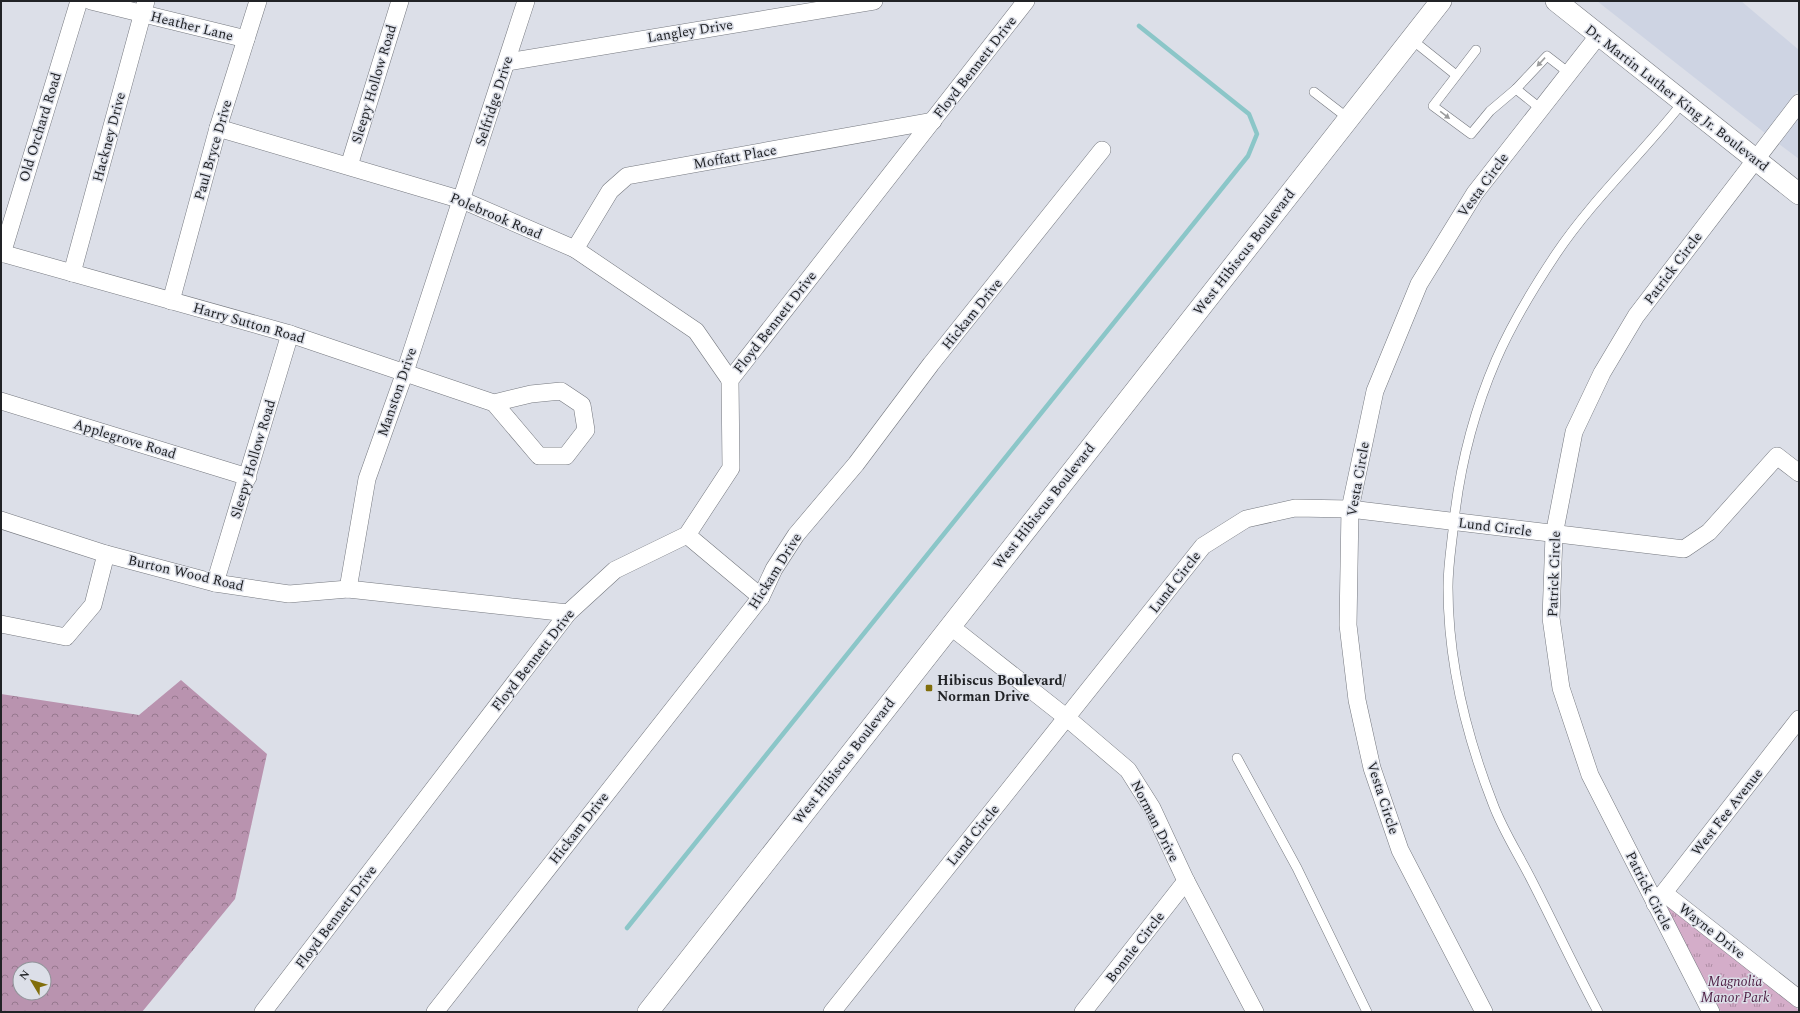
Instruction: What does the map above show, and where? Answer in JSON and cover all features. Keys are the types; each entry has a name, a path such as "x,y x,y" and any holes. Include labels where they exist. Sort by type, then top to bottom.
{"street":[{"name":"Old Orchard Road","path":"1,254 79,1"},
{"name":"Heather Lane","path":"91,1 144,7 246,39"},
{"name":"Paul Bryce Drive","path":"172,301 218,128 258,1"},
{"name":"Sleepy Hollow Road","path":"349,166 400,1"},
{"name":"Selfridge Drive","path":"462,200 526,1"},
{"name":"Langley Drive","path":"507,62 874,1"},
{"name":"Floyd Bennett Drive","path":"263,1012 568,614 615,570 687,535 731,468 730,380 1026,1"},
{"name":"Dr. Martin Luther King Jr. Boulevard","path":"1556,1 1598,36 1799,194"},
{"name":"West Hibiscus Boulevard","path":"648,1012 1349,119 1437,3"},
{"name":"Hackney Drive","path":"72,273 144,7"},
{"name":"Vesta Circle","path":"1484,1012 1400,850 1372,768 1357,700 1348,625 1350,509 1375,391 1419,284 1475,193 1598,36"},
{"name":"Patrick Circle","path":"1711,1012 1660,899 1590,775 1561,688 1551,618 1554,534 1574,432 1602,372 1636,316 1799,103"},
{"name":"Moffatt Place","path":"575,249 610,191 627,176 933,121"},
{"name":"Polebrook Road","path":"218,128 462,200 575,249 696,331 730,380"},
{"name":"Hickam Drive","path":"435,1012 761,597 774,569 796,535 856,464 931,364 1102,150"},
{"name":"Manston Drive","path":"348,589 367,479 405,372 462,200"},
{"name":"Harry Sutton Road","path":"1,254 290,334 494,403"},
{"name":"Sleepy Hollow Road","path":"215,583 290,334"},
{"path":"561,391 582,405 586,430 566,456 539,456 494,403 532,394 561,391"},
{"name":"Applegrove Road","path":"1,400 248,477"},
{"name":"Lund Circle","path":"832,1012 1203,546 1246,519 1295,508 1350,509 1684,549 1710,532 1776,456 1799,473"},
{"name":"Burton Wood Road","path":"1,520 106,554 215,583 290,594 348,589 568,614"},
{"path":"687,535 761,597"},
{"path":"1,624 66,637 93,605 106,554"},
{"name":"Norman Drive","path":"950,626 1067,718 1128,770 1152,808 1186,881 1255,1012"},
{"name":"West Fee Avenue","path":"1660,899 1796,729"},
{"name":"Bonnie Circle","path":"1084,1012 1186,881"},
{"name":"Wayne Drive","path":"1660,899 1799,999"}],"lane":[{"path":"1411,39 1456,75"},
{"path":"1476,50 1433,106 1471,134 1490,111 1516,89 1547,56 1569,73"},
{"path":"1516,89 1541,109"},
{"path":"1314,92 1349,119"},
{"path":"1598,1012 1502,825 1475,754 1461,700 1452,642 1448,588 1449,555 1456,502 1475,416 1496,360 1535,288 1557,252 1587,212 1683,102"},
{"path":"1237,758 1297,868 1367,1012"}],"shaded area":[{"path":"1597,1 1741,1 1799,50 1799,89 1765,133"},
{"path":"1799,117 1799,159 1779,144"}],"green space":[{"path":"181,680 267,754 235,899 142,1012 1,1012 1,694 139,715"},
{"name":"Magnolia Manor Park","path":"1663,901 1799,1010 1799,1012 1721,1012"}],"waterway":[{"path":"627,928 1248,156 1257,134 1249,114 1139,26"}],"place":[{"name":"Hibiscus Boulevard/ Norman Drive","path":"929,688"}]}
